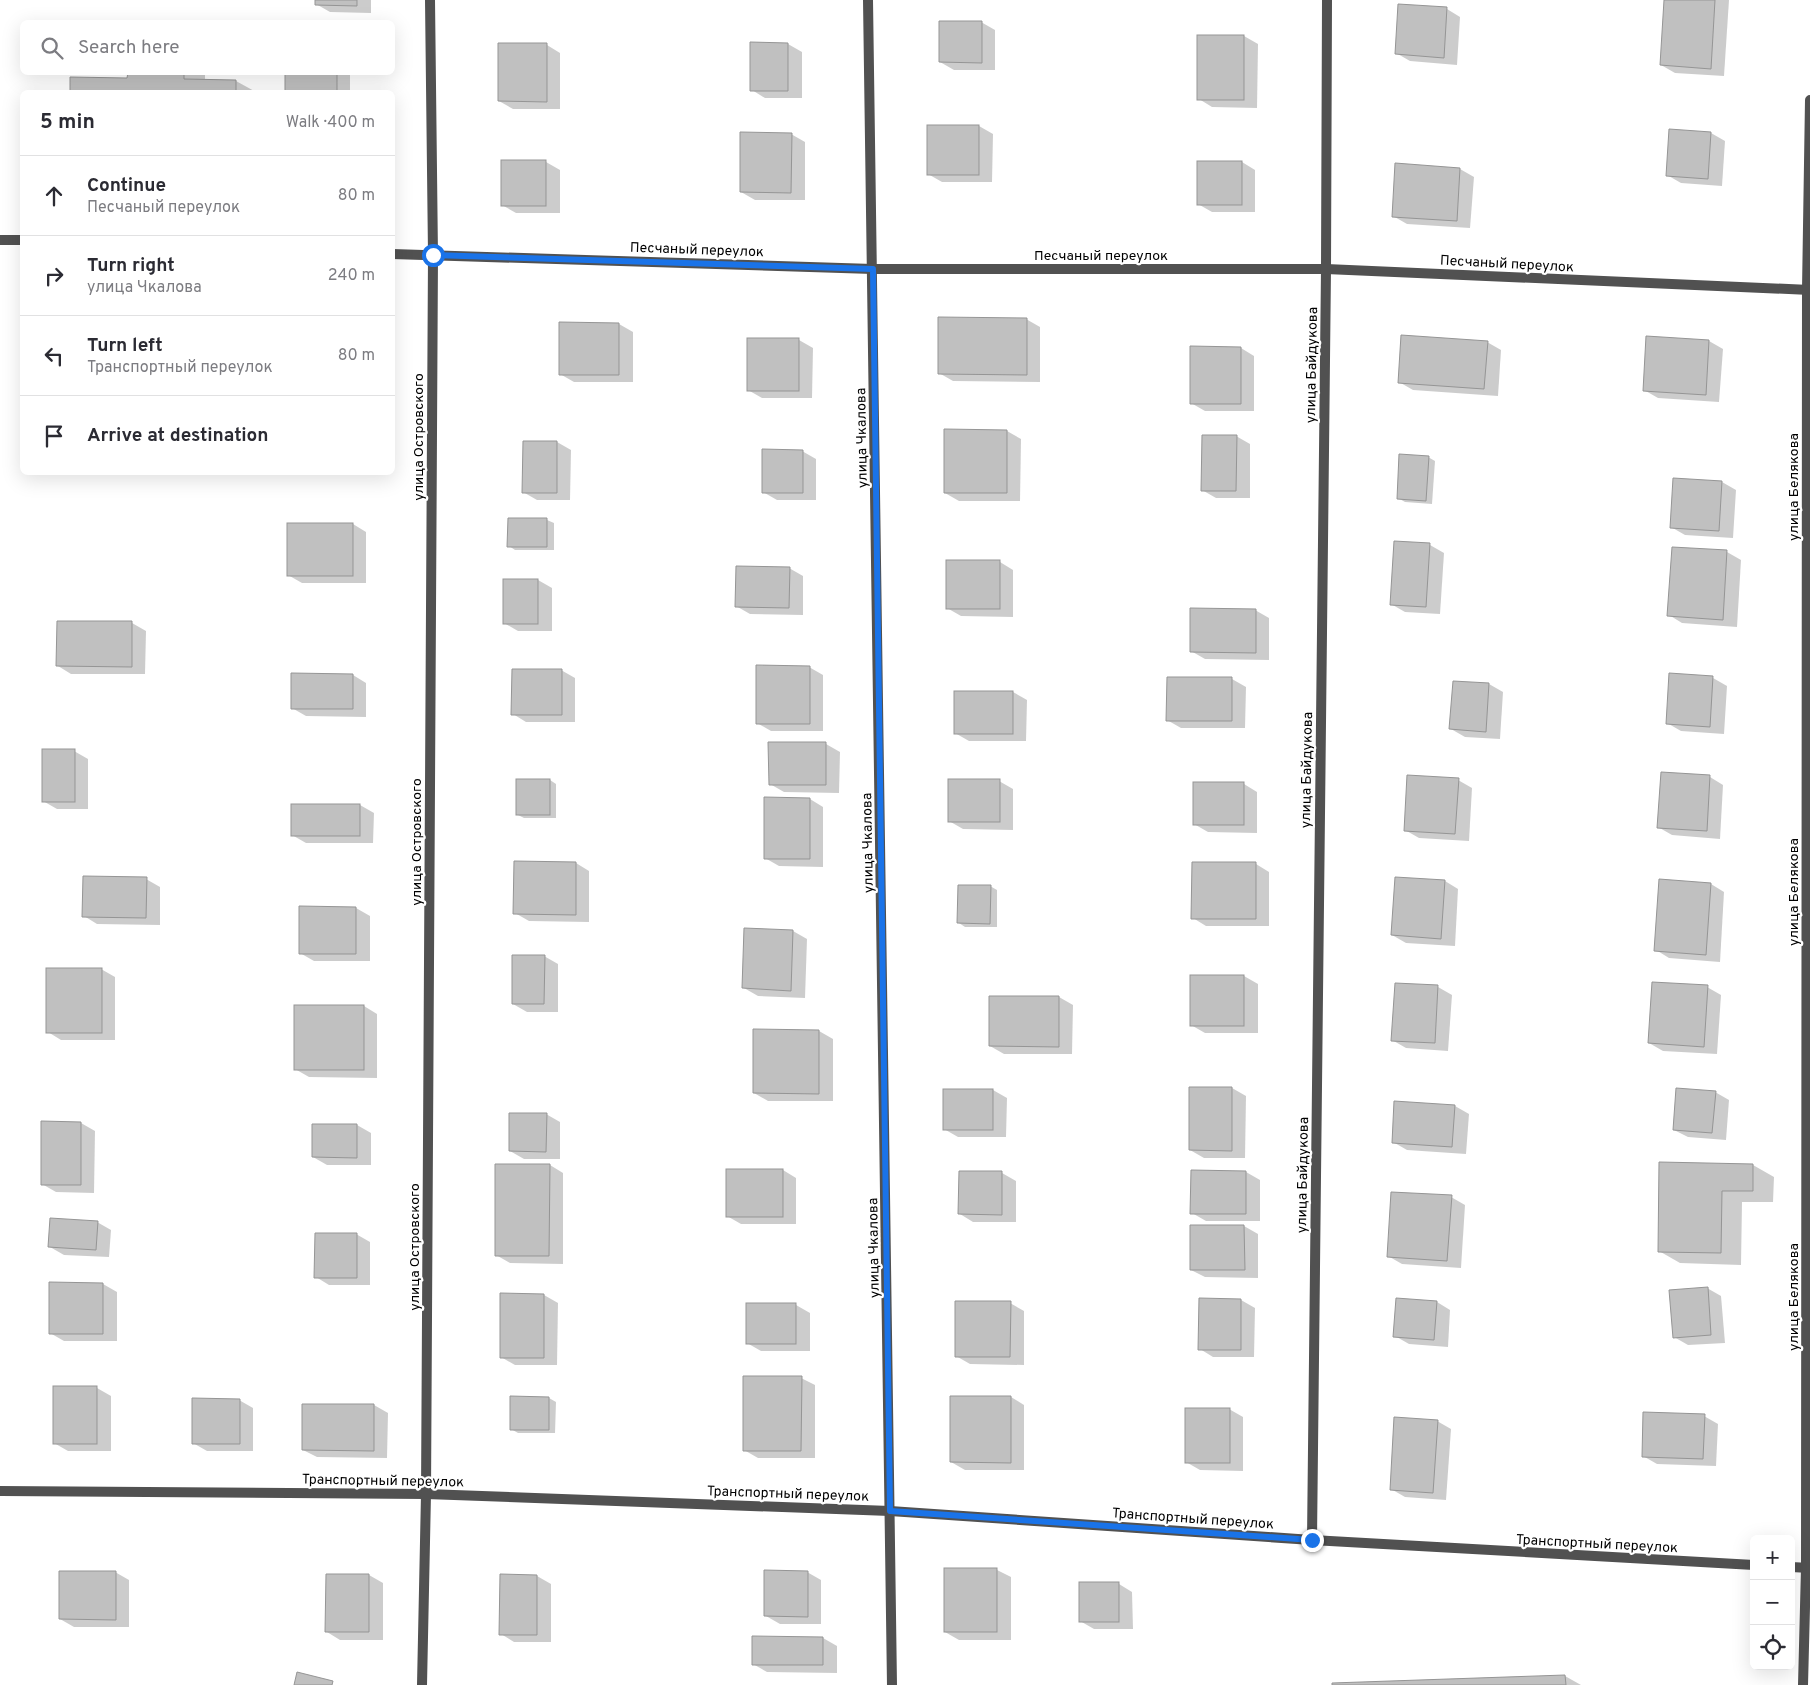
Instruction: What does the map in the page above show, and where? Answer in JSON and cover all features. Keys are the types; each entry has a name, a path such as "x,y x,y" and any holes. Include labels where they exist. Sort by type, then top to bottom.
{"street":[{"name":"улица Островского","path":"422,1685 426,1494 433,255 430,0"},
{"name":"улица Чкалова","path":"868,0 892,1685"},
{"name":"улица Байдукова","path":"1312,1540 1326,269 1327,0"},
{"name":"улица Белякова","path":"1803,1685 1808,1568 1808,290 1810,100"},
{"path":"0,240 20,240"},
{"name":"Песчаный переулок","path":"395,254 873,269 1326,269 1808,290"},
{"name":"Транспортный переулок","path":"0,1490 426,1494 890,1511 1312,1540 1750,1565"},
{"path":"1795,1568 1808,1568"}],"building":[{"path":"315,0 357,0 357,6 315,5"},
{"path":"1664,0 1715,0 1711,69 1660,65"},
{"path":"1398,4 1447,7 1444,58 1395,54"},
{"path":"939,21 982,21 982,63 939,62"},
{"path":"1197,35 1244,35 1244,100 1197,100"},
{"path":"750,42 788,43 788,91 750,91"},
{"path":"498,43 547,43 547,102 498,101"},
{"path":"128,75 184,75 184,79 236,80 236,90 70,90 70,77 127,78"},
{"path":"285,75 337,75 337,90 285,90"},
{"path":"927,125 979,125 979,175 927,175"},
{"path":"1669,129 1711,132 1708,179 1666,176"},
{"path":"740,132 792,133 791,193 740,192"},
{"path":"501,160 546,160 546,206 501,206"},
{"path":"1197,161 1242,161 1242,205 1197,205"},
{"path":"1395,163 1460,168 1457,221 1392,217"},
{"path":"938,317 1027,318 1027,375 938,374"},
{"path":"559,322 619,323 619,375 559,375"},
{"path":"1401,335 1488,341 1484,389 1398,383"},
{"path":"1646,336 1709,340 1706,395 1643,391"},
{"path":"747,338 799,338 799,391 747,391"},
{"path":"1190,346 1241,347 1241,404 1190,404"},
{"path":"944,429 1007,430 1007,493 944,493"},
{"path":"1202,435 1237,435 1236,491 1201,491"},
{"path":"523,441 557,441 557,493 522,493"},
{"path":"762,449 803,450 803,493 762,493"},
{"path":"1399,454 1429,456 1426,501 1397,499"},
{"path":"1673,478 1722,481 1719,531 1670,528"},
{"path":"508,518 547,518 547,547 507,547"},
{"path":"287,523 353,523 353,576 287,576"},
{"path":"1394,541 1430,543 1426,607 1390,605"},
{"path":"1672,547 1727,550 1723,620 1667,616"},
{"path":"946,560 1000,560 1000,609 946,609"},
{"path":"736,566 790,567 789,608 735,607"},
{"path":"503,579 538,579 538,624 503,624"},
{"path":"1190,608 1256,609 1256,653 1190,652"},
{"path":"57,621 132,621 132,667 56,666"},
{"path":"756,665 810,666 810,724 756,724"},
{"path":"512,669 562,669 562,715 511,715"},
{"path":"291,673 353,674 353,709 291,709"},
{"path":"1669,673 1713,676 1710,727 1666,724"},
{"path":"1167,677 1232,677 1232,721 1166,721"},
{"path":"1453,681 1489,683 1486,732 1449,729"},
{"path":"954,691 1013,691 1013,734 954,734"},
{"path":"768,742 826,742 826,785 769,785"},
{"path":"42,749 75,749 75,802 42,802"},
{"path":"1661,772 1710,775 1707,831 1657,828"},
{"path":"1407,775 1459,778 1455,834 1404,831"},
{"path":"516,779 550,779 550,815 516,815"},
{"path":"948,779 1000,779 1000,822 948,822"},
{"path":"1193,782 1244,782 1244,825 1193,825"},
{"path":"764,797 810,798 810,859 764,859"},
{"path":"291,804 360,804 360,836 291,836"},
{"path":"514,861 576,862 576,915 513,914"},
{"path":"1192,862 1256,862 1256,919 1191,919"},
{"path":"83,876 147,877 146,918 82,917"},
{"path":"1395,877 1445,880 1441,939 1391,935"},
{"path":"1659,879 1711,883 1706,955 1654,951"},
{"path":"958,885 991,885 990,924 957,923"},
{"path":"299,906 356,907 356,954 299,954"},
{"path":"744,928 793,930 791,991 742,988"},
{"path":"512,955 545,955 544,1004 512,1004"},
{"path":"46,968 102,968 102,1033 46,1033"},
{"path":"1190,975 1244,975 1244,1026 1190,1026"},
{"path":"1652,982 1708,985 1704,1047 1648,1043"},
{"path":"1395,983 1438,985 1435,1043 1391,1041"},
{"path":"989,996 1059,996 1059,1047 989,1046"},
{"path":"294,1005 364,1005 364,1070 294,1070"},
{"path":"753,1029 819,1030 819,1094 753,1093"},
{"path":"1189,1087 1232,1087 1232,1151 1189,1150"},
{"path":"1676,1088 1716,1091 1712,1133 1673,1130"},
{"path":"943,1089 993,1089 993,1130 943,1130"},
{"path":"1394,1101 1455,1105 1452,1147 1392,1143"},
{"path":"509,1113 547,1113 546,1152 509,1151"},
{"path":"41,1121 81,1122 81,1185 41,1185"},
{"path":"312,1124 357,1124 357,1158 312,1157"},
{"path":"1659,1162 1753,1164 1753,1191 1722,1191 1721,1253 1658,1252"},
{"path":"495,1164 550,1164 549,1256 495,1256"},
{"path":"726,1169 783,1169 783,1217 726,1217"},
{"path":"1191,1170 1246,1171 1246,1214 1190,1214"},
{"path":"959,1171 1002,1171 1002,1215 958,1214"},
{"path":"1391,1192 1452,1195 1447,1261 1387,1257"},
{"path":"50,1218 98,1221 96,1250 48,1247"},
{"path":"1190,1225 1244,1225 1245,1270 1190,1270"},
{"path":"315,1233 357,1233 357,1278 314,1278"},
{"path":"49,1282 103,1283 103,1334 49,1334"},
{"path":"1708,1287 1711,1335 1673,1338 1669,1290"},
{"path":"500,1293 544,1294 544,1358 500,1358"},
{"path":"1199,1298 1241,1299 1241,1350 1198,1350"},
{"path":"1396,1298 1437,1301 1434,1340 1393,1337"},
{"path":"955,1301 1011,1301 1010,1357 955,1357"},
{"path":"746,1303 796,1303 796,1344 746,1344"},
{"path":"743,1376 802,1376 801,1451 743,1451"},
{"path":"53,1386 97,1386 97,1444 53,1444"},
{"path":"510,1396 549,1397 549,1430 510,1430"},
{"path":"950,1396 1011,1396 1011,1463 950,1462"},
{"path":"192,1398 240,1399 240,1444 192,1444"},
{"path":"302,1404 374,1404 374,1451 302,1450"},
{"path":"1185,1408 1230,1408 1230,1463 1185,1463"},
{"path":"1643,1412 1705,1414 1703,1459 1642,1457"},
{"path":"1394,1417 1438,1420 1433,1493 1390,1490"},
{"path":"944,1568 997,1568 997,1632 944,1632"},
{"path":"764,1570 808,1571 808,1617 764,1616"},
{"path":"59,1571 116,1571 116,1620 59,1619"},
{"path":"326,1574 369,1574 369,1632 325,1632"},
{"path":"500,1574 537,1575 537,1635 499,1635"},
{"path":"1079,1582 1119,1582 1119,1622 1079,1622"},
{"path":"752,1636 823,1637 823,1665 752,1665"},
{"path":"297,1672 333,1681 332,1685 294,1685"},
{"path":"1565,1675 1566,1685 1332,1685 1332,1683"}],"route":[{"path":"433,255 873,269 890,1511 1312,1540"}]}
